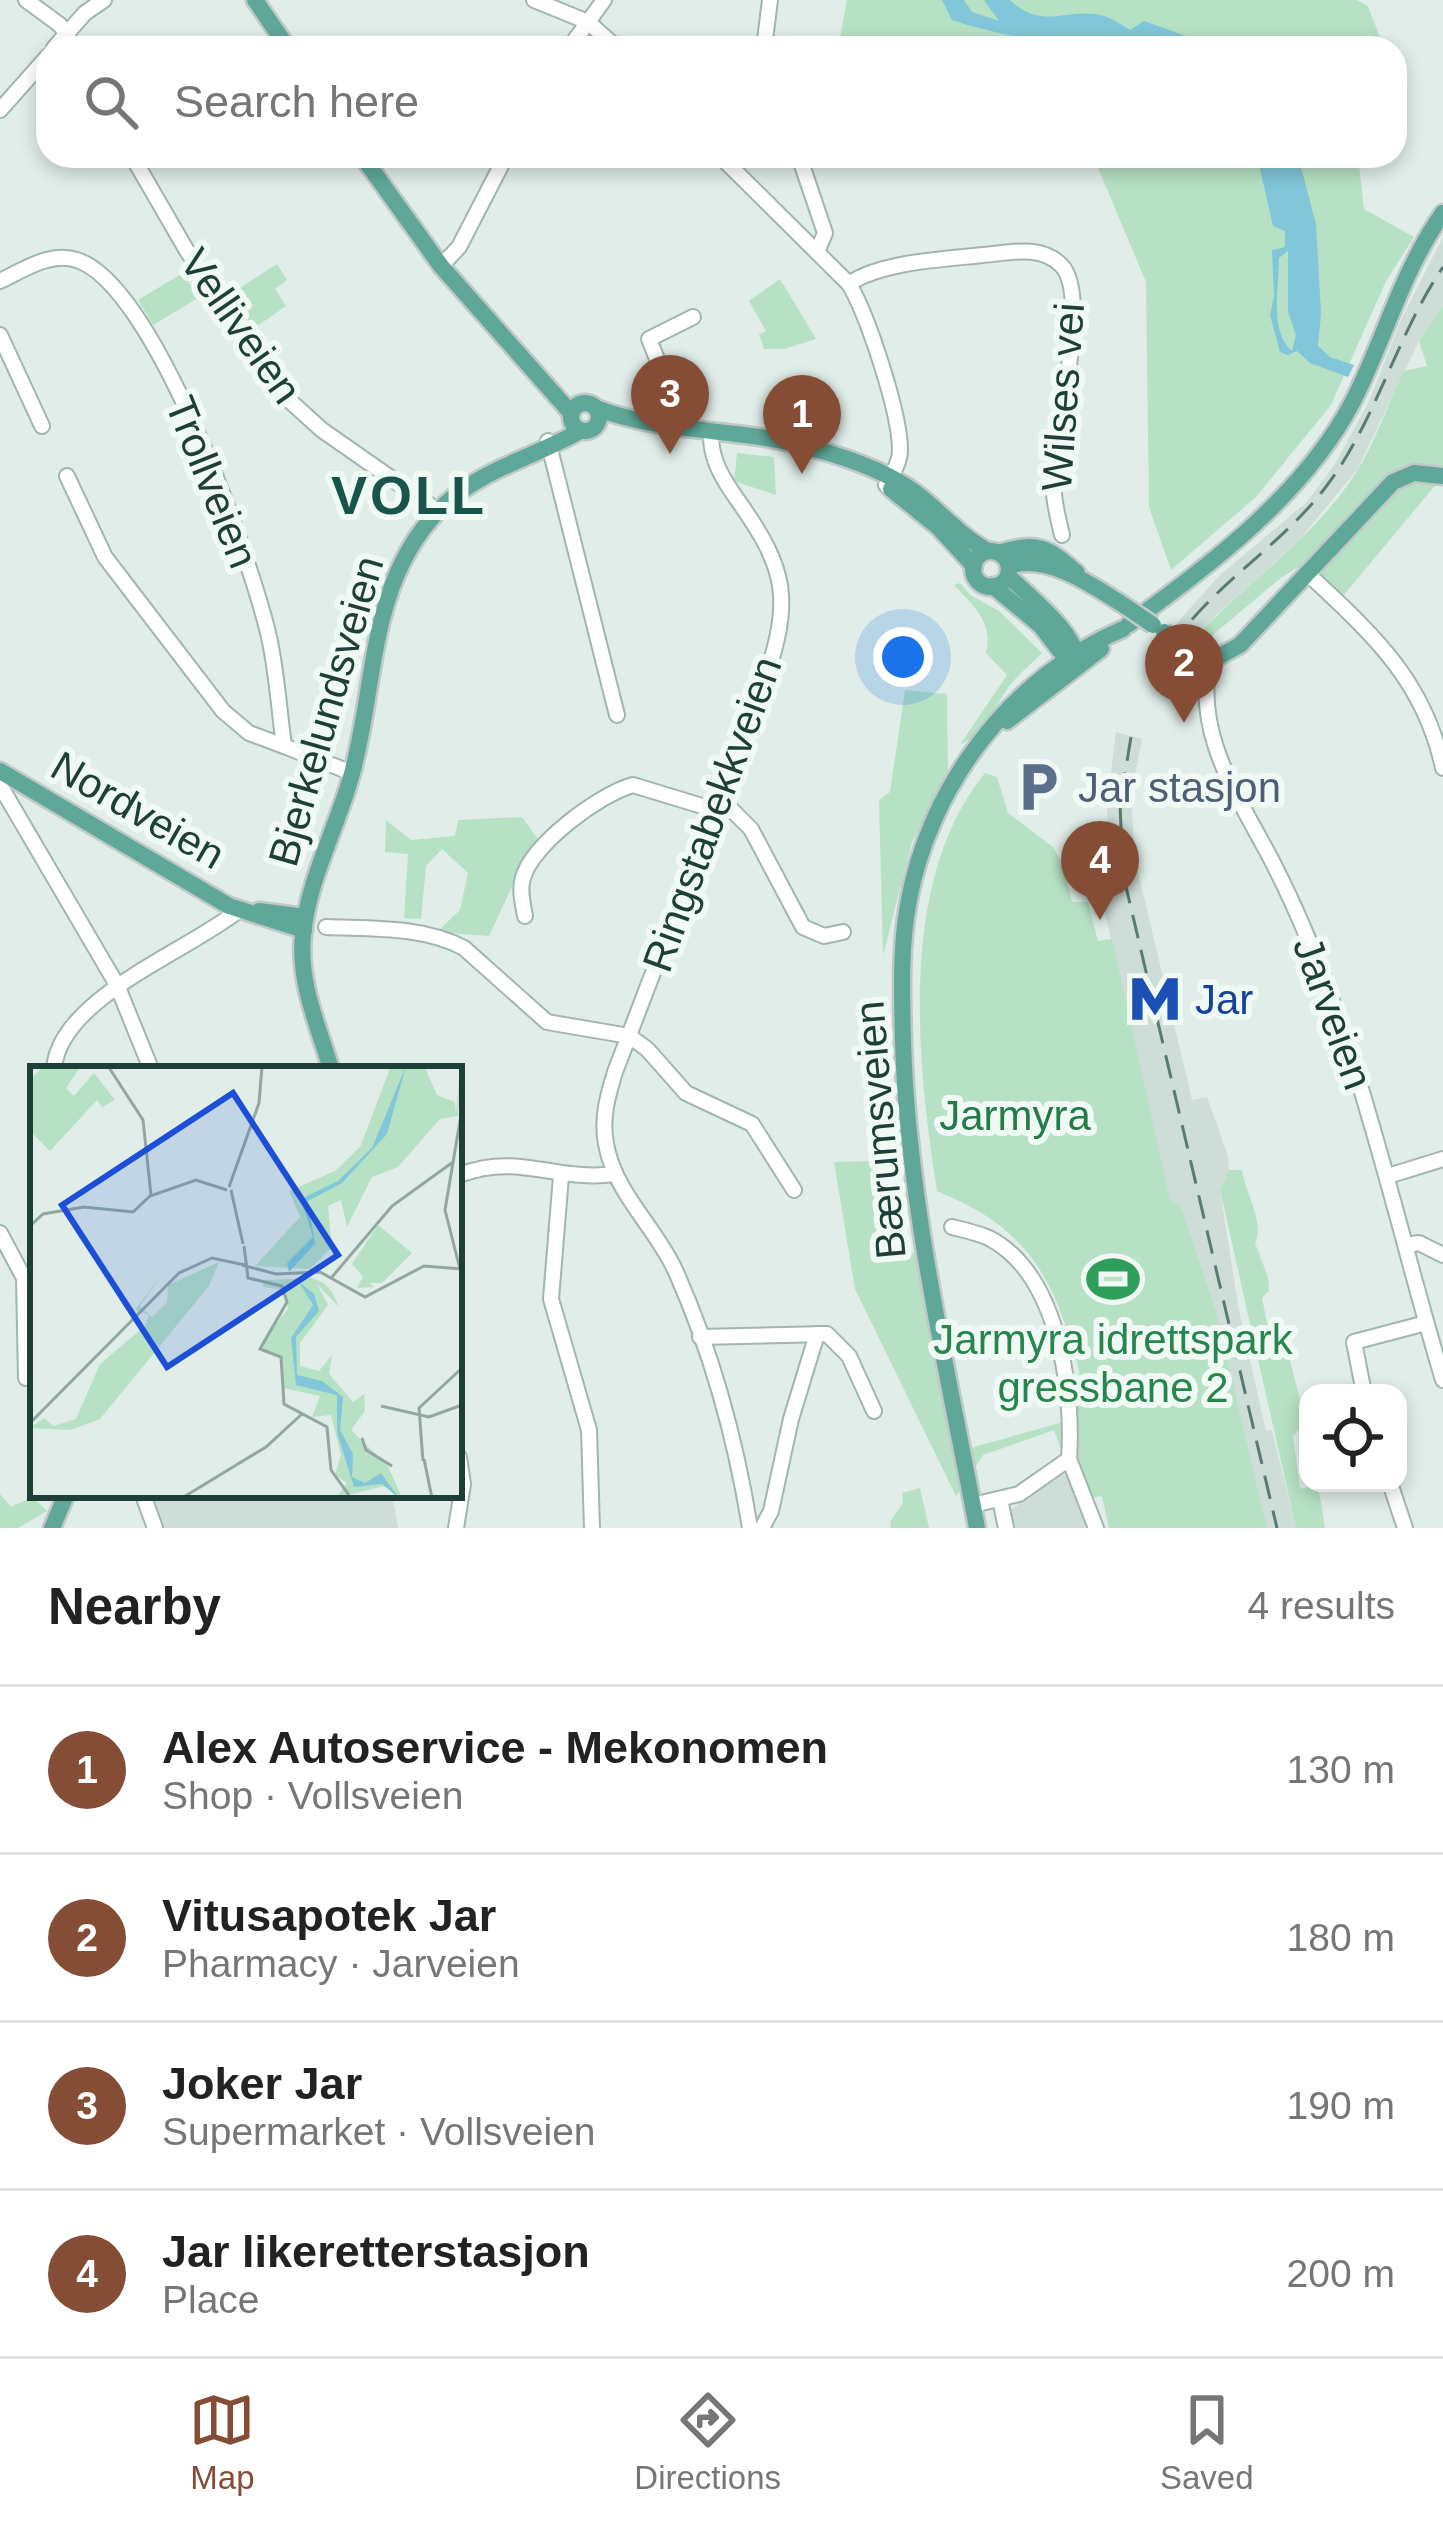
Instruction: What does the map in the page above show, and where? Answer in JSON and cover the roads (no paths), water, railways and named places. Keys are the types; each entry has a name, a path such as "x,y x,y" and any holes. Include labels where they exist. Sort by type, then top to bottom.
{"main road":[{"path":"256,0 280,36"},
{"path":"371,168 441,266 582,417 814,448 871,472 924,500 999,566 1070,636 1074,661"},
{"name":"Bærumsveien","path":"977,1528 919,1211 904,1070 902,976 908,902 922,851 943,802 984,740 1074,661 1196,574 1283,495 1327,442 1355,397 1409,271 1443,213"},
{"name":"Bjerkelundsveien","path":"329,1065 306,985 304,923 352,773 386,597 408,550 438,511 484,474 547,445 582,417"},
{"path":"888,481 938,526 974,566 979,581 1028,545 1040,547 1086,582 1210,657 1227,654 1240,644 1393,482 1414,472 1443,476"},
{"path":"974,566 978,557 999,566"},
{"name":"Nordveien","path":"0,771 239,910 304,923"},
{"path":"52,1528 65,1498"}],"street":[{"path":"26,0 68,36"},
{"path":"64,36 104,0"},
{"path":"533,0 588,22 604,36"},
{"path":"578,36 604,0"},
{"path":"766,36 770,0"},
{"path":"0,110 36,70"},
{"name":"Velliveien","path":"139,168 187,251 291,402 322,430 438,511"},
{"path":"441,266 459,247 500,168"},
{"path":"732,168 850,284 861,304 899,434 899,459 888,481"},
{"path":"803,168 825,233 818,252"},
{"name":"Wilses vei","path":"850,284 871,272 1010,253 1035,251 1062,265 1073,294 1070,359 1053,473 1062,535"},
{"name":"Trollveien","path":"0,281 39,262 74,258 98,271 124,299 182,399 217,476 269,637 284,746"},
{"path":"673,428 677,409 649,338 693,317"},
{"path":"0,335 42,426"},
{"name":"Ringstabekkveien","path":"717,434 711,450 717,463 773,554 782,593 775,652 628,1036 604,1117 615,1174 675,1270 700,1337 734,1441 750,1528"},
{"path":"547,445 617,715"},
{"path":"67,476 105,557 223,711 249,733 352,773"},
{"path":"1308,574 1359,620 1397,664 1428,719 1443,768"},
{"name":"Jarveien","path":"1210,657 1204,697 1210,735 1305,933 1388,1176 1443,1380"},
{"path":"525,916 520,890 536,852 604,797 633,785 718,804 751,829 803,927 824,936 843,932"},
{"path":"1,787 117,985 151,1066"},
{"path":"54,1066 58,1044 117,985 219,927 239,910"},
{"path":"326,927 451,940 547,1022 628,1036 647,1049 686,1093 759,1130 794,1190"},
{"path":"1388,1176 1443,1159"},
{"path":"462,1174 503,1163 561,1176 615,1174"},
{"path":"561,1176 551,1299 589,1430 592,1528"},
{"path":"952,1227 999,1245 1045,1300 1057,1331 1070,1405 1070,1459 1096,1528"},
{"path":"0,1233 24,1278 26,1378"},
{"path":"1407,1245 1419,1243 1443,1255"},
{"path":"1362,1384 1354,1342 1426,1323"},
{"path":"762,1528 771,1511 791,1419 817,1334"},
{"path":"700,1337 817,1334 836,1340 849,1356 874,1411"},
{"path":"973,1504 1019,1494 1070,1459"},
{"path":"1393,1492 1405,1528"},
{"path":"144,1498 155,1528"},
{"path":"456,1528 461,1498"},
{"path":"1000,1499 1006,1528"}],"water":[{"path":"942,0 964,0 972,12 999,21 984,0 1010,0 1034,15 1104,16 1130,30 1144,21 1186,36 1012,36 952,20"},
{"path":"1260,168 1301,168 1316,224 1318,346 1330,357 1354,365 1348,377 1310,363 1297,351 1280,352 1270,315 1272,250 1285,247 1285,231 1273,226","holes":["1288,251 1288,312 1296,335 1292,351 1280,333 1277,309 1279,258"]}],"railway":[{"path":"1170,648 1205,605 1325,488 1358,435 1443,267"},
{"path":"1131,737 1120,804 1123,874 1277,1528"}],"place":[{"name":"Joker Jar","path":"670,454"},
{"name":"Alex Autoservice - Mekonomen","path":"802,474"},
{"name":"Vitusapotek Jar","path":"1184,723"},
{"name":"Jar stasjon","path":"1038,787"},
{"name":"Jar likeretterstasjon","path":"1100,920"},
{"name":"Jar","path":"1155,999"},
{"name":"Jarmyra idrettspark gressbane 2","path":"1113,1279"}],"district":[{"name":"VOLL","path":"409,495"}],"park label":[{"name":"Jarmyra","path":"1015,1115"}]}
